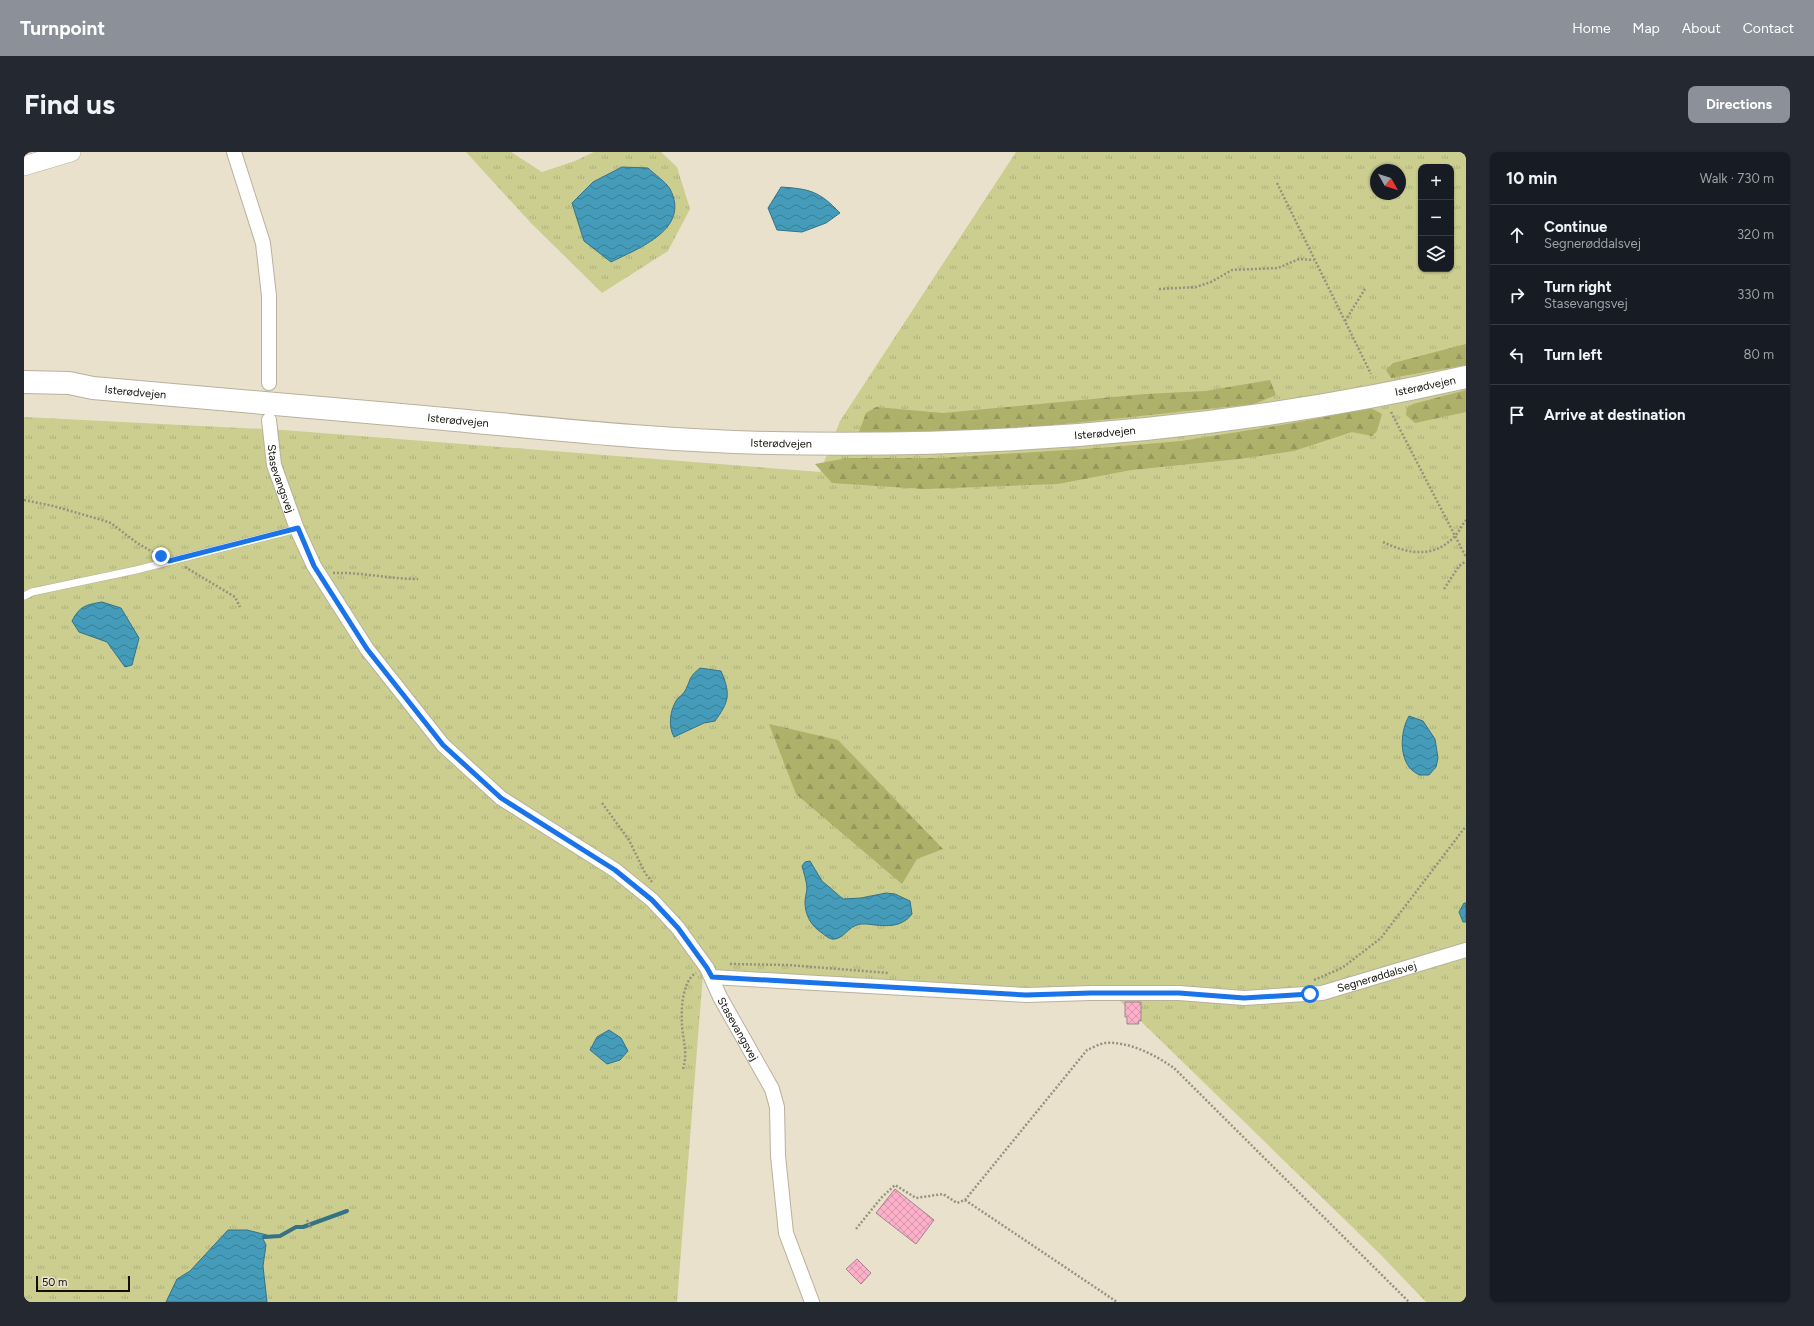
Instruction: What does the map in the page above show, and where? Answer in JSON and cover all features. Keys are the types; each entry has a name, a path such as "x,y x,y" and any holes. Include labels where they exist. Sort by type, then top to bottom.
{"highway":[{"name":"Isterødvejen","path":"24,382 69,384 93,388 632,436 768,443 884,444 1034,439 1161,428 1306,409 1466,377"},
{"name":"Isterødvejen","path":"24,390 68,391 93,388"}],"street":[{"path":"24,166 71,152"},
{"path":"234,152 263,243 269,296 269,383"},
{"name":"Stasevangsvej","path":"269,420 274,465 314,566 367,649 443,745 501,798 615,870 652,900 678,928 710,973 720,997 772,1089 777,1107 778,1156 786,1233 812,1302"},
{"name":"Segnerøddalsvej","path":"710,973 1026,995 1179,993 1244,998 1322,993 1466,950"}],"lane":[{"path":"24,596 32,592 169,561 298,528"}],"path":[{"path":"1277,183 1371,374"},
{"path":"1159,289 1196,287 1211,282 1232,270 1278,268 1299,259 1314,260"},
{"path":"1345,321 1365,289"},
{"path":"1391,412 1466,557"},
{"path":"24,500 53,506 111,524 137,543 219,586 235,597 240,607"},
{"path":"1383,542 1407,552 1418,553 1437,548 1455,536 1466,520"},
{"path":"1444,589 1454,572 1466,561"},
{"path":"320,576 339,572 399,579 418,579"},
{"path":"602,803 629,840 645,873 656,886"},
{"path":"1313,980 1342,968 1381,938 1466,826"},
{"path":"683,1069 686,1051 682,1016 686,988 689,980 694,974 710,973 732,964 788,964 890,973"},
{"path":"856,1229 881,1198 895,1185 916,1198 943,1194 957,1203 965,1200 1087,1050 1104,1043 1126,1046 1155,1056 1174,1068 1409,1302"},
{"path":"965,1200 1117,1302"},
{"path":"307,1220 311,1228"}],"green space":[{"path":"466,152 511,152 542,172 575,161 594,152 661,152 677,167 690,209 668,251 602,293 530,222"},
{"path":"1016,152 1466,152 1466,1302 1426,1302 1380,1254 1117,998 703,974 677,1302 24,1302 24,417 283,430 820,472 840,421"},
{"path":"1466,344 1466,365 1391,378 1386,370 1393,363"},
{"path":"1270,380 1276,395 1254,404 1036,427 957,432 859,432 866,413 876,407 943,413 1145,394 1205,391"},
{"path":"1466,390 1466,412 1415,423 1406,415 1407,408 1413,404"},
{"path":"1371,408 1382,414 1377,431 1372,436 1352,432 1294,451 1239,459 1131,470 1058,484 924,489 832,483 815,464 847,458 939,458 1099,448 1181,441 1293,423"},
{"path":"769,724 838,740 943,849 917,859 902,884 796,794"}],"water":[{"path":"622,167 648,168 663,181 670,189 675,203 674,215 668,226 659,235 648,243 611,262 584,241 572,203 593,182"},
{"path":"781,187 814,192 826,200 840,213 826,223 802,232 777,230 768,208"},
{"path":"102,602 121,608 139,638 132,665 125,667 107,642 79,632 72,621 78,612 84,607"},
{"path":"700,668 721,671 727,692 726,703 715,721 704,723 674,737 670,723 672,709 677,700 685,691 691,677"},
{"path":"1409,716 1423,721 1435,739 1438,758 1436,767 1429,775 1419,775 1409,767 1406,761 1402,748 1402,742 1404,728"},
{"path":"810,861 822,881 843,899 861,898 886,893 895,894 910,901 912,914 908,919 897,924 885,926 867,924 856,925 839,938 828,938 809,920 806,911 805,902 807,887 802,866 805,862"},
{"path":"1464,903 1466,903 1466,922 1463,922 1459,912"},
{"path":"609,1030 621,1038 628,1051 620,1060 607,1064 590,1050 597,1037"},
{"path":"228,1230 247,1230 267,1235 263,1239 266,1245 263,1266 267,1302 166,1302 177,1279 190,1271"}],"building":[{"path":"1125,1002 1141,1002 1141,1021 1138,1021 1139,1024 1127,1024 1127,1017 1125,1017"},
{"path":"895,1189 934,1220 916,1244 876,1213"},
{"path":"857,1259 871,1273 861,1284 846,1269"}],"waterway":[{"path":"264,1237 280,1236 296,1227 303,1227 347,1211"}],"route":[{"path":"161,556 169,561 298,528 314,566 367,649 443,745 501,798 615,870 652,900 678,928 712,977 1026,995 1179,993 1244,998 1310,994"}]}
